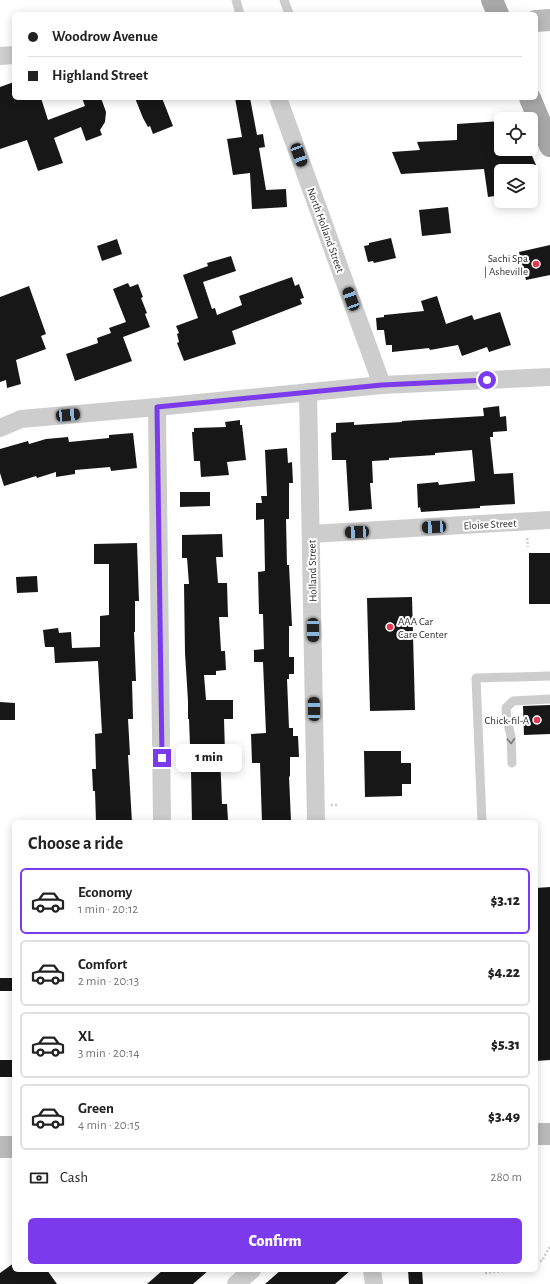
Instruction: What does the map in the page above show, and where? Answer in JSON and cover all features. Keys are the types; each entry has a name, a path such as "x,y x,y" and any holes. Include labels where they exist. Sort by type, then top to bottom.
{"main road":[{"path":"492,0 497,12"},
{"path":"531,100 550,146"}],"street":[{"path":"538,21 550,20"},
{"path":"0,56 12,55"},
{"name":"North Holland Street","path":"279,100 382,385"},
{"path":"0,428 21,419 382,385 550,376"},
{"name":"Holland Street","path":"308,392 316,820"},
{"path":"157,407 162,820"},
{"name":"Eloise Street","path":"311,534 550,520"},
{"path":"538,1134 550,1134"},
{"path":"0,1147 12,1147"},
{"path":"236,1284 250,1272"},
{"path":"372,1272 374,1284"}],"lane":[{"path":"236,0 239,12"},
{"path":"284,0 288,12"},
{"path":"482,820 476,678 550,676"},
{"path":"512,763 511,736 506,708 513,701 550,699"}],"path":[{"path":"538,1262 542,1261 550,1246"},
{"path":"485,1273 494,1272"}],"building":[{"path":"12,83 12,100 42,100 48,120 85,106 83,100 102,100 106,112 105,122 100,130 102,135 86,141 81,127 54,138 63,163 38,171 27,140 0,149 0,87"},
{"path":"136,100 163,100 173,126 153,134 150,126 148,127"},
{"path":"235,100 250,100 257,135 263,134 265,147 259,148 266,190 286,189 287,207 252,209 250,173 233,175 227,139 242,137"},
{"path":"494,121 494,156 532,156 536,164 494,164 494,196 488,197 484,169 401,174 392,152 420,150 417,142 457,140 457,124"},
{"path":"448,207 451,233 422,236 419,210"},
{"path":"391,238 396,258 374,263 373,261 368,262 364,246 369,245 369,243"},
{"path":"117,239 122,254 102,261 97,246"},
{"name":"Sachi Spa | Asheville","path":"550,245 550,275 526,280 519,252"},
{"path":"231,256 236,271 203,282 212,309 215,308 217,315 242,305 239,296 292,277 295,286 299,284 304,298 300,299 302,304 232,331 236,344 184,361 177,343 179,342 177,334 179,333 176,326 198,318 183,275 208,266 207,263"},
{"path":"128,283 130,287 138,284 143,297 141,298 147,313 145,314 150,327 123,337 132,361 75,381 66,354 98,343 97,338 111,333 109,328 126,322 113,289"},
{"path":"29,286 46,334 41,336 46,349 16,360 21,384 7,388 6,380 0,382 0,297"},
{"path":"437,296 446,324 472,315 474,320 500,312 511,345 489,352 487,347 462,356 458,345 430,350 429,348 392,352 392,345 386,345 384,330 377,330 376,318 384,317 384,315 424,311 421,301"},
{"path":"499,406 500,417 506,416 507,431 493,432 493,437 490,437 494,474 513,473 515,504 421,512 420,507 418,508 417,484 438,482 439,485 475,481 472,450 372,461 373,483 370,483 372,509 349,511 346,460 332,460 331,433 336,432 336,423 354,422 354,425 484,416 483,408"},
{"path":"240,420 240,425 242,425 246,460 227,462 229,475 201,477 200,461 194,461 192,432 194,432 194,428 226,427 225,422"},
{"path":"133,433 137,468 111,471 110,467 75,470 75,474 56,477 56,472 37,478 36,476 4,486 0,473 0,449 28,441 29,444 46,439 68,437 69,442 109,438 109,435"},
{"path":"287,448 288,463 292,462 293,483 289,483 289,519 286,519 287,565 289,565 292,626 289,626 289,657 294,657 294,674 289,674 289,679 287,679 289,728 293,728 293,736 298,736 299,757 290,757 290,777 289,776 291,820 262,820 260,763 252,763 251,734 266,733 263,662 254,662 254,650 264,649 263,614 259,614 258,572 265,571 264,519 256,520 256,503 262,503 261,496 267,496 265,450"},
{"path":"180,492 210,492 210,506 180,507"},
{"path":"222,534 223,557 216,557 218,583 227,583 228,617 219,617 221,651 225,651 226,670 216,671 216,675 204,675 206,700 233,700 233,719 224,719 225,753 220,753 222,804 227,804 228,820 192,820 189,719 185,653 184,584 189,584 187,558 182,558 182,535"},
{"path":"137,543 139,601 135,601 134,632 136,681 132,681 133,719 128,719 130,755 128,755 132,820 96,820 95,791 93,791 92,769 96,769 95,734 102,733 98,661 55,663 54,647 45,647 43,630 58,628 59,633 71,632 72,648 100,647 100,616 109,615 109,564 94,564 94,544"},
{"path":"529,553 550,553 550,604 529,604"},
{"path":"37,576 38,592 17,593 16,577"},
{"name":"AAA Car Care Center","path":"412,597 415,710 370,711 367,598"},
{"path":"0,702 15,703 15,720 0,720"},
{"name":"Chick-fil-A","path":"550,705 550,734 524,735 523,706"},
{"path":"364,751 401,751 401,763 411,763 411,784 402,784 402,796 365,797"},
{"path":"550,887 550,1060 538,1061 538,888"},
{"path":"0,978 12,978 12,991 0,991"},
{"path":"0,1060 12,1060 12,1077 0,1077"},
{"path":"12,1264 12,1272 48,1272 57,1284 0,1284 0,1273"},
{"path":"161,1272 207,1272 193,1284 147,1284"},
{"path":"279,1272 349,1272 335,1284 265,1284"},
{"path":"408,1272 422,1272 423,1284 409,1284"}],"place":[{"name":"Sachi Spa | Asheville","path":"536,264"},
{"name":"AAA Car Care Center","path":"390,627"},
{"name":"Chick-fil-A","path":"537,720"}],"route":[{"path":"162,758 157,407 382,385 487,380"}]}
